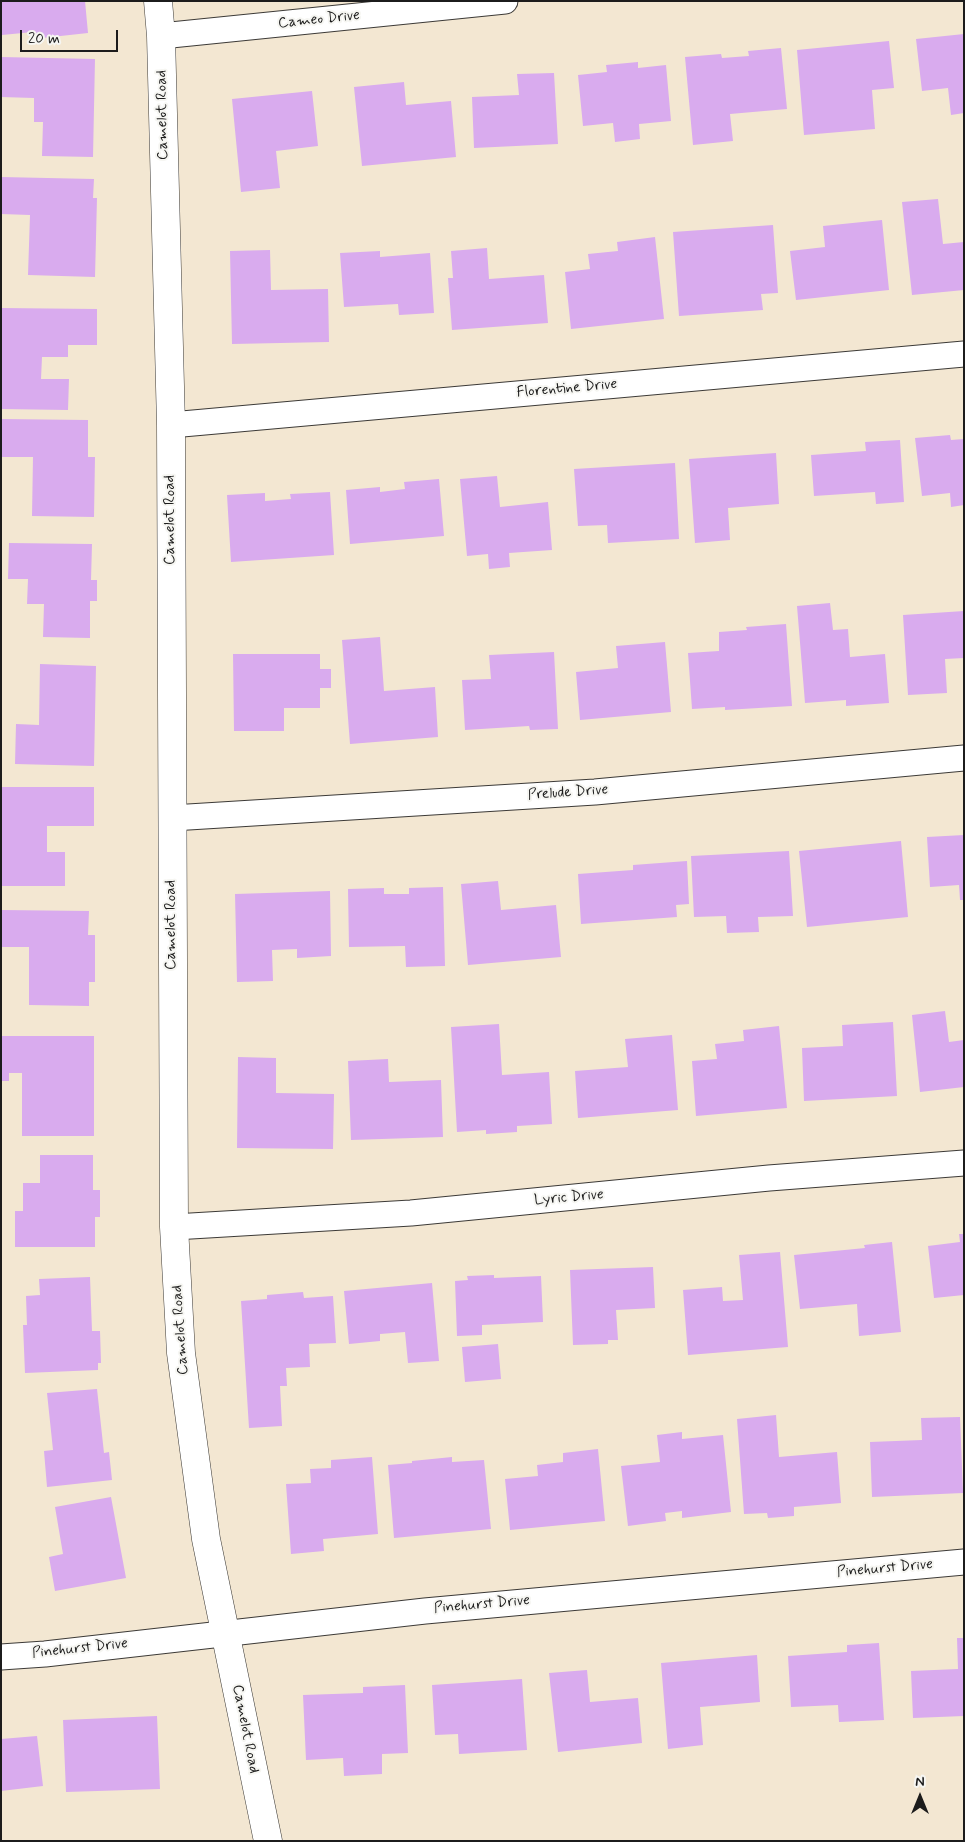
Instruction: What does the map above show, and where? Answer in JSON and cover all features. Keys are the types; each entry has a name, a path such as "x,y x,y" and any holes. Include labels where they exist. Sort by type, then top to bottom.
{"street":[{"name":"Camelot Road","path":"158,1 161,36 170,425 174,1227 180,1353 206,1539 268,1841"},
{"name":"Cameo Drive","path":"161,36 506,1"},
{"name":"Florentine Drive","path":"170,425 964,354"},
{"name":"Prelude Drive","path":"172,818 595,792 964,758"},
{"name":"Lyric Drive","path":"174,1227 411,1213 769,1178 964,1163"},
{"name":"Pinehurst Drive","path":"1,1656 44,1654 425,1610 964,1562"}],"building":[{"path":"1,1 85,1 88,33 33,39 33,32 2,35"},
{"path":"964,34 964,113 951,115 948,88 922,91 916,39"},
{"path":"889,41 894,88 872,90 875,129 804,135 797,50"},
{"path":"781,48 787,109 730,114 733,141 693,145 685,57 721,54 722,58 749,56 748,51"},
{"path":"1,57 95,59 93,157 42,156 43,122 34,122 34,98 1,97"},
{"path":"638,62 638,68 666,65 671,121 639,124 640,139 615,142 613,123 583,126 578,75 607,72 606,65"},
{"path":"554,73 558,144 474,148 472,97 519,95 517,74"},
{"path":"404,82 406,105 451,101 456,157 362,166 354,87"},
{"path":"312,91 318,146 276,151 280,188 241,192 232,99"},
{"path":"1,177 94,179 93,198 97,198 95,277 28,275 30,215 1,214"},
{"path":"938,199 943,244 964,242 964,290 912,295 902,202"},
{"path":"882,220 889,290 796,300 790,251 825,247 823,226"},
{"path":"773,225 778,293 761,294 763,310 679,316 673,232"},
{"path":"655,237 664,319 571,329 565,272 590,269 588,254 618,251 617,242"},
{"path":"487,248 489,279 544,275 548,323 452,330 448,278 453,278 451,251"},
{"path":"270,250 271,290 328,289 329,342 232,344 230,251"},
{"path":"380,251 380,257 430,253 434,313 399,315 398,304 344,307 340,253"},
{"path":"1,308 97,309 97,345 68,345 68,357 42,357 41,379 69,379 68,410 1,409"},
{"path":"1,419 88,420 88,457 95,457 94,517 32,516 33,457 1,457"},
{"path":"950,435 951,440 964,439 964,505 951,507 950,493 922,496 915,438"},
{"path":"900,440 904,502 876,504 875,492 814,496 811,455 866,451 865,442"},
{"path":"776,453 779,504 728,508 730,540 695,543 689,459"},
{"path":"675,463 679,539 608,543 607,525 578,526 574,469"},
{"path":"497,476 500,507 548,502 552,550 509,553 510,567 489,569 488,554 467,556 460,479"},
{"path":"439,479 444,536 350,544 346,490 380,487 380,492 405,489 404,482"},
{"path":"330,492 334,555 231,562 227,495 265,493 265,501 291,499 290,494"},
{"path":"9,543 92,544 91,580 97,580 97,601 90,601 90,638 43,637 44,604 27,604 28,579 8,579"},
{"path":"830,603 833,630 848,629 850,657 885,654 889,703 846,706 846,700 805,703 797,606"},
{"path":"964,611 964,658 945,659 947,693 908,695 903,615"},
{"path":"786,624 792,706 725,710 725,707 692,709 688,653 719,651 719,632 747,630 746,627"},
{"path":"380,637 384,691 435,687 438,737 350,744 342,640"},
{"path":"665,642 671,712 580,720 576,672 618,668 616,646"},
{"path":"554,652 558,729 530,730 529,726 465,730 462,680 491,679 489,655"},
{"path":"233,654 320,654 320,669 331,669 331,688 320,688 320,708 284,708 284,731 234,731"},
{"path":"40,664 96,666 94,766 15,764 16,724 39,725"},
{"path":"1,787 94,787 94,826 47,826 47,852 65,852 65,886 1,886"},
{"path":"964,835 964,900 960,900 959,885 930,887 927,837"},
{"path":"901,841 908,917 807,927 799,851"},
{"path":"789,851 793,916 758,917 759,932 727,933 726,916 694,917 691,856"},
{"path":"687,861 689,904 676,905 677,917 581,924 578,874 633,870 633,865"},
{"path":"498,881 501,910 556,905 561,957 468,965 461,884"},
{"path":"443,887 445,966 406,967 405,946 349,947 348,889 384,888 384,894 409,894 409,888"},
{"path":"330,891 331,956 297,958 297,949 272,950 273,981 237,982 235,894"},
{"path":"1,910 89,911 88,935 95,935 95,982 89,982 89,1006 29,1005 29,947 1,947"},
{"path":"945,1011 949,1042 964,1040 964,1087 920,1092 912,1015"},
{"path":"893,1022 897,1096 804,1101 802,1048 843,1046 842,1025"},
{"path":"499,1024 502,1075 549,1072 552,1124 517,1126 517,1132 486,1134 486,1130 457,1132 451,1027"},
{"path":"779,1026 787,1108 696,1116 692,1061 717,1059 715,1044 744,1041 743,1030"},
{"path":"672,1035 678,1110 578,1118 575,1071 628,1067 625,1039"},
{"path":"1,1036 94,1036 94,1136 22,1136 22,1073 9,1073 9,1081 1,1081"},
{"path":"238,1057 276,1058 276,1093 334,1094 333,1149 237,1148"},
{"path":"388,1059 389,1082 441,1080 443,1137 351,1140 348,1061"},
{"path":"40,1155 93,1155 93,1190 100,1190 100,1217 95,1217 95,1247 15,1247 15,1211 23,1211 23,1183 40,1183"},
{"path":"959,1234 964,1234 964,1295 934,1298 928,1246 960,1242"},
{"path":"892,1242 901,1332 859,1336 857,1304 800,1309 794,1255 865,1248 864,1245"},
{"path":"780,1252 788,1347 688,1355 683,1290 722,1287 723,1301 743,1300 739,1255"},
{"path":"653,1267 655,1308 616,1310 618,1340 608,1340 608,1344 573,1345 570,1270"},
{"path":"494,1275 494,1278 541,1276 543,1322 482,1325 482,1335 457,1336 455,1281 468,1280 467,1276"},
{"path":"90,1277 92,1331 100,1331 101,1363 98,1363 98,1370 25,1373 23,1325 27,1325 26,1296 40,1295 39,1279"},
{"path":"432,1283 439,1361 408,1363 405,1332 380,1334 380,1341 349,1344 344,1291"},
{"path":"303,1292 304,1298 333,1296 336,1343 309,1344 310,1367 286,1368 287,1386 280,1386 282,1426 249,1428 241,1301 267,1299 267,1295"},
{"path":"498,1344 501,1379 465,1382 462,1347"},
{"path":"97,1389 104,1453 109,1452 112,1480 47,1487 44,1451 53,1450 47,1393"},
{"path":"776,1415 779,1457 837,1452 841,1503 794,1507 794,1516 768,1518 767,1513 744,1514 737,1419"},
{"path":"960,1417 963,1493 872,1497 870,1442 922,1440 921,1418"},
{"path":"682,1432 682,1439 723,1435 731,1512 682,1518 682,1511 665,1513 666,1521 628,1526 621,1466 660,1462 657,1435"},
{"path":"598,1449 605,1521 510,1530 505,1479 538,1476 537,1465 563,1462 563,1453"},
{"path":"372,1457 378,1534 323,1539 324,1551 291,1554 286,1484 311,1483 310,1469 331,1468 331,1460"},
{"path":"452,1457 452,1462 484,1460 491,1529 394,1538 388,1465"},
{"path":"111,1497 126,1578 55,1591 49,1557 63,1554 55,1507"},
{"path":"957,1638 964,1638 964,1716 913,1718 911,1671 958,1669"},
{"path":"879,1643 884,1720 839,1722 838,1705 791,1707 788,1656 847,1652 847,1645"},
{"path":"757,1655 760,1702 700,1707 703,1745 668,1749 661,1663"},
{"path":"587,1670 590,1702 638,1698 642,1743 558,1752 549,1673"},
{"path":"522,1679 527,1750 459,1754 458,1734 435,1735 432,1685"},
{"path":"405,1685 408,1753 382,1754 382,1774 344,1776 343,1758 306,1760 303,1695 363,1693 363,1687"},
{"path":"157,1716 160,1789 66,1792 63,1720"},
{"path":"37,1736 43,1786 1,1791 1,1739"}]}
